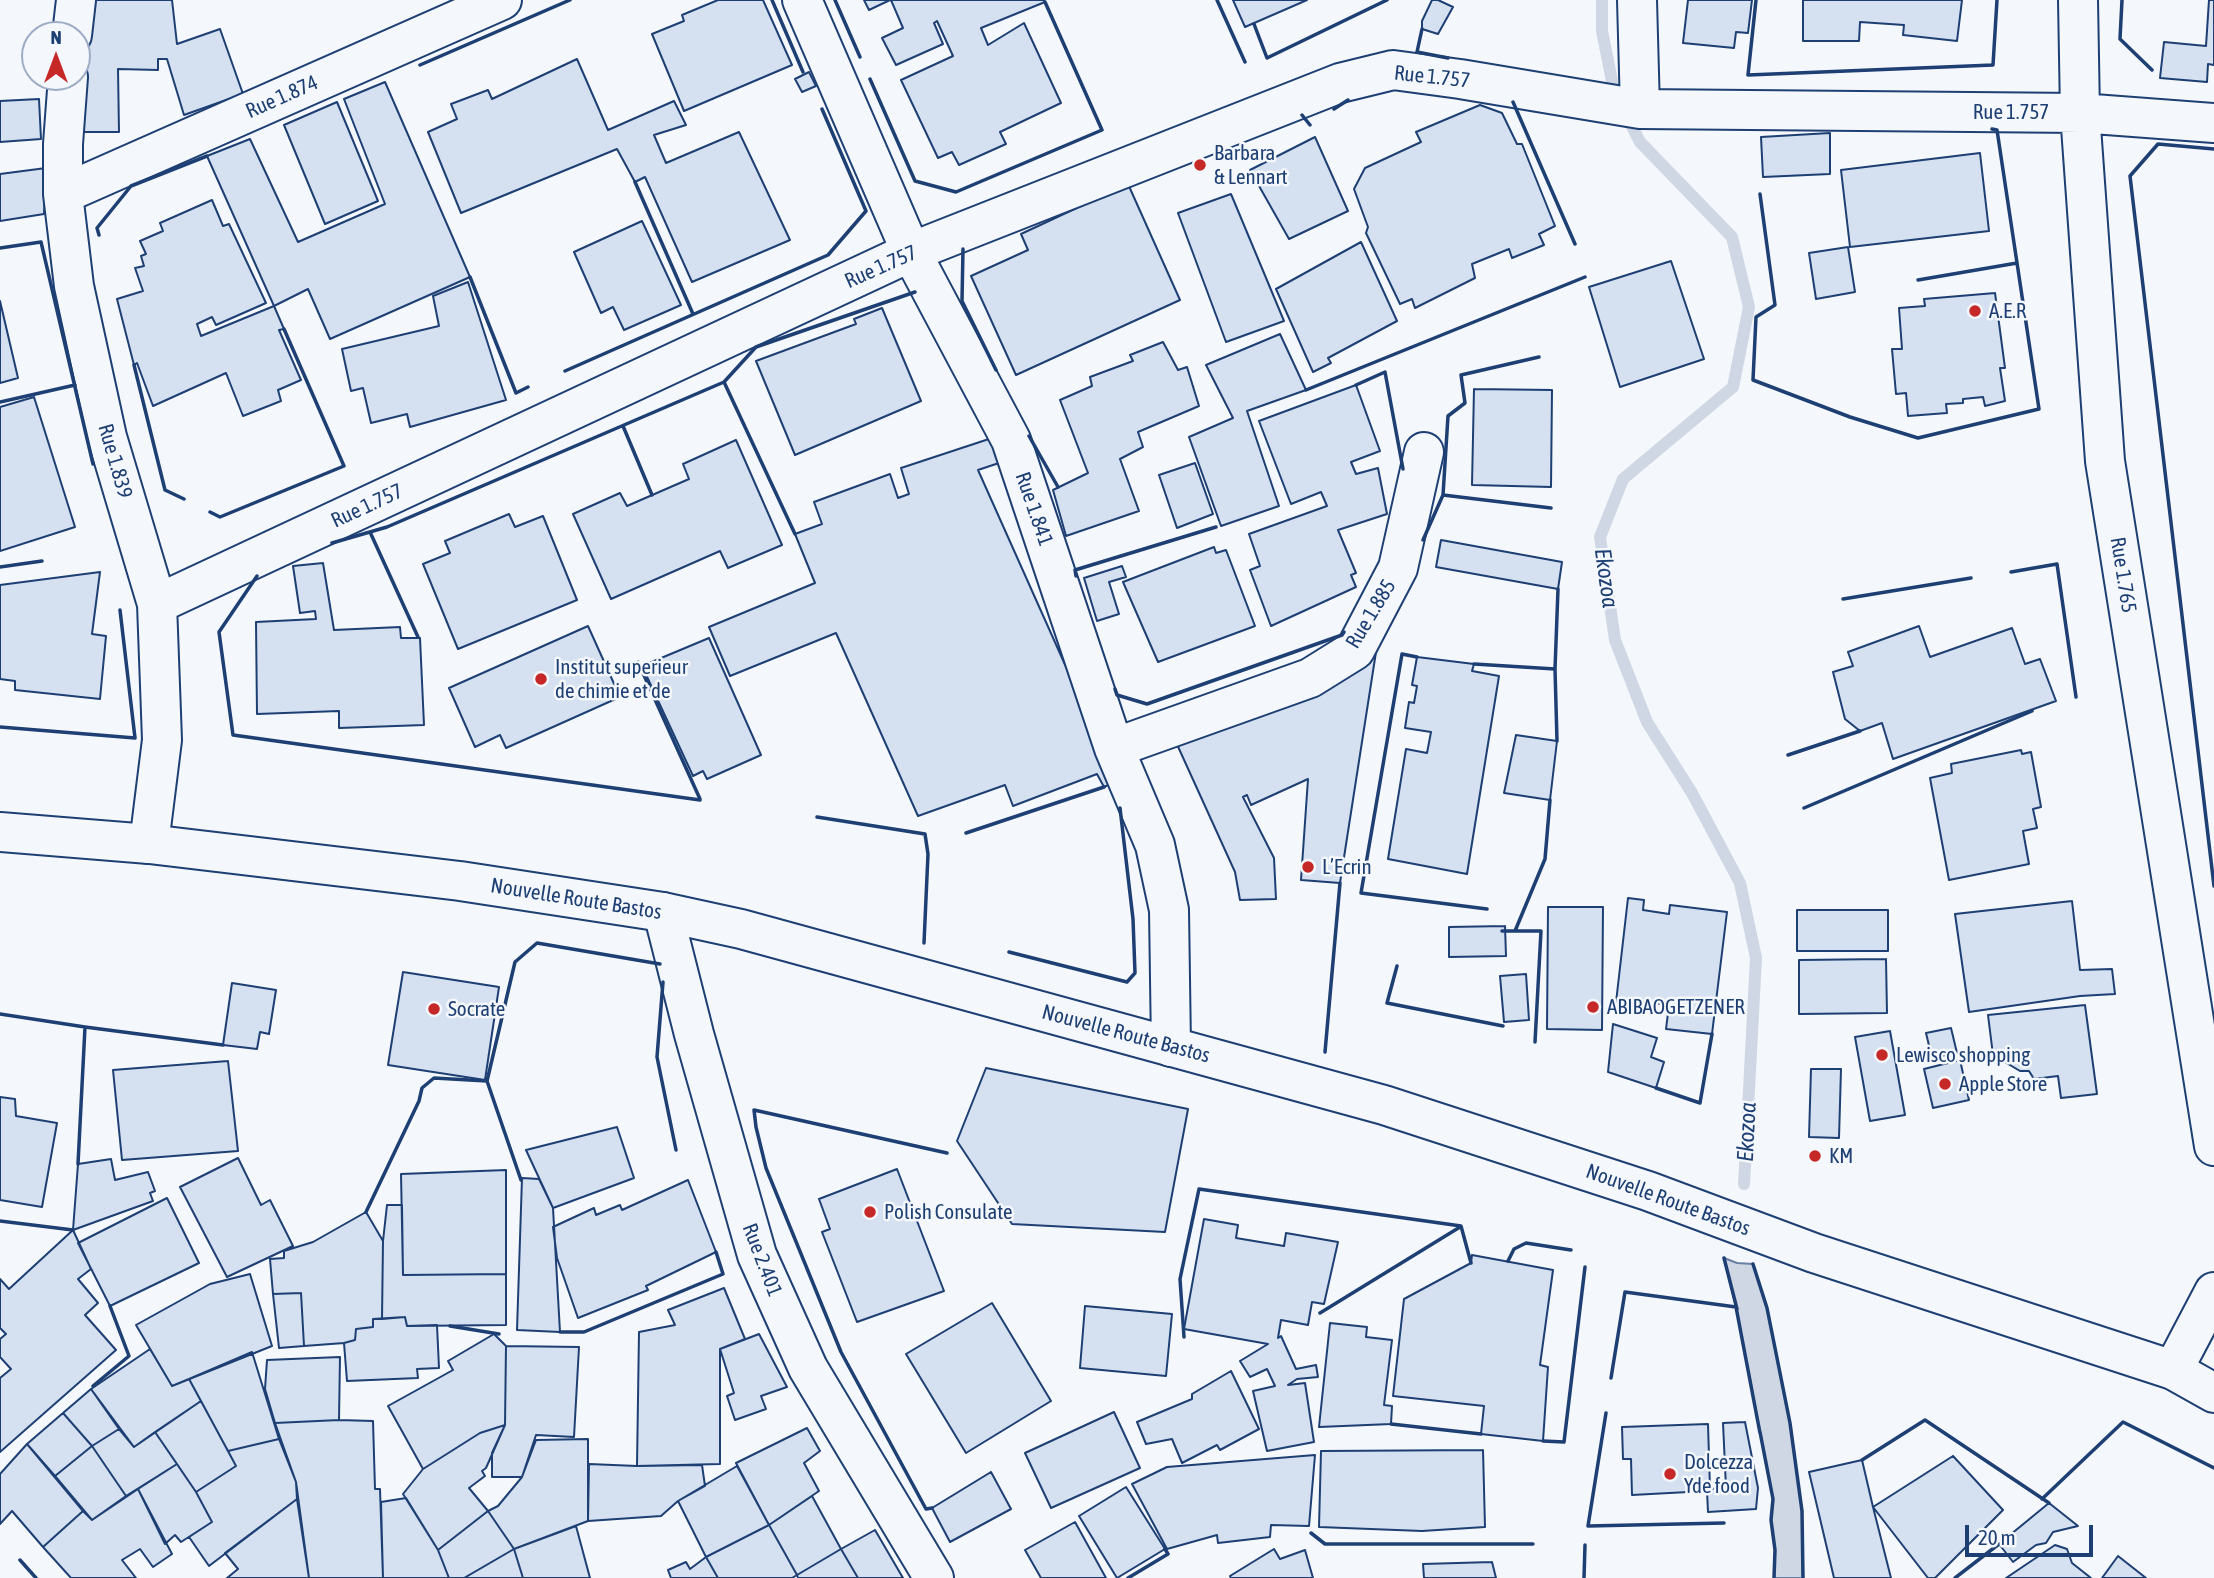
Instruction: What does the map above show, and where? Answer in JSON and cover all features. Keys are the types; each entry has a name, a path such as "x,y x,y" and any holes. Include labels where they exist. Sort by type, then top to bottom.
{"street":[{"path":"74,21 76,0"},
{"name":"Rue 1.874","path":"63,194 502,0"},
{"name":"Rue 1.841","path":"802,0 911,252 1011,440 1114,748 1155,845 1169,910 1171,1047"},
{"path":"1637,0 1640,109"},
{"name":"Rue 1.765","path":"2078,0 2080,113 2105,461 2214,1146"},
{"name":"Rue 1.757","path":"157,604 911,252 1340,83 1392,70 1640,109 2080,113 2214,123"},
{"name":"Rue 1.839","path":"67,91 63,194 74,286 107,437 157,604 162,740 149,844"},
{"name":"Rue 1.885","path":"1114,748 1310,678 1355,650 1398,569 1424,452"},
{"name":"Nouvelle Route Bastos","path":"0,832 149,844 460,881 663,912 741,929 1384,1105 1648,1191 1814,1253 2173,1370 2214,1393"},
{"name":"Rue 2.401","path":"663,912 701,1059 757,1255 808,1367 934,1578"},
{"path":"2173,1370 2214,1292"}],"shaded area":[{"path":"1724,1258 1737,1263 1753,1264 1767,1308 1790,1423 1802,1511 1803,1578 1774,1578 1775,1550 1771,1520 1773,1499"}],"building":[{"path":"87,0 172,0 177,44 220,29 243,94 184,115 167,59 158,59 158,70 118,69 119,132 83,132 81,91 91,91 91,21 86,21"},
{"path":"718,0 763,0 792,65 684,111 652,34 684,21 682,15"},
{"path":"864,0 890,0 869,10"},
{"path":"891,0 1044,0 1045,2 981,28 988,45 1024,23 1061,103 1000,132 1006,144 959,165 952,152 938,158 901,80 953,56 937,21 934,23 943,44 896,65 882,38 903,28"},
{"path":"1233,0 1307,0 1245,27"},
{"path":"1432,0 1453,7 1438,34 1422,29 1422,21"},
{"path":"1688,0 1752,0 1748,33 1736,32 1734,48 1683,43"},
{"path":"1803,0 1962,0 1957,41 1903,35 1904,25 1860,22 1859,41 1803,41"},
{"path":"2209,0 2214,0 2214,65 2208,64 2207,82 2160,78 2164,42 2206,46"},
{"path":"577,59 608,130 674,101 686,125 654,135 666,163 739,132 790,240 692,282 645,177 635,182 617,149 461,213 428,132 457,119 451,104 488,90 492,99"},
{"path":"809,72 816,86 802,92 795,79"},
{"path":"385,82 470,277 330,339 308,289 274,306 207,156 250,139 298,242 385,204 344,99"},
{"path":"39,99 41,139 0,142 0,101"},
{"path":"337,102 378,201 325,224 284,125"},
{"path":"1480,105 1502,113 1517,144 1522,144 1555,226 1539,234 1544,245 1512,258 1509,249 1472,264 1475,278 1415,308 1412,299 1400,304 1366,233 1368,227 1354,189 1365,168 1421,142 1416,132"},
{"path":"1830,133 1830,174 1763,177 1761,137"},
{"path":"1315,137 1348,211 1289,239 1250,170"},
{"path":"1980,153 1989,231 1850,247 1841,170"},
{"path":"46,168 44,214 0,221 0,174"},
{"path":"1128,184 1180,300 1016,375 971,276 1028,250 1021,234"},
{"path":"1231,194 1284,321 1226,342 1178,213"},
{"path":"212,200 223,226 229,224 266,303 216,325 212,317 197,324 201,336 274,306 284,329 279,330 301,380 278,390 281,401 243,416 226,373 153,406 137,363 134,365 117,299 143,291 135,268 144,266 141,256 146,254 140,241 163,231 160,223"},
{"path":"642,221 681,305 624,330 613,307 601,313 574,252"},
{"path":"1361,242 1397,321 1328,358 1331,363 1313,372 1276,289"},
{"path":"1848,247 1855,292 1816,299 1809,253"},
{"path":"1671,261 1704,359 1620,387 1589,287"},
{"path":"468,282 506,400 410,427 407,414 371,423 363,388 351,391 342,349 439,326 433,296"},
{"path":"1995,293 2005,368 2000,368 2005,401 1985,406 1983,397 1963,399 1963,403 1946,404 1947,413 1908,416 1906,393 1896,394 1892,349 1902,349 1899,308 1925,306 1924,299"},
{"path":"0,301 18,378 0,383"},
{"path":"882,308 921,401 795,455 756,361 856,324 854,319"},
{"path":"1280,334 1306,390 1247,411 1279,506 1221,526 1189,437 1233,418 1206,365"},
{"path":"1163,342 1178,370 1187,367 1199,406 1138,432 1143,447 1120,459 1139,511 1066,536 1053,490 1088,473 1060,400 1092,386 1090,377 1133,361 1130,355"},
{"path":"1356,385 1380,451 1351,462 1356,474 1378,468 1387,514 1338,530 1356,573 1351,575 1356,587 1271,626 1250,570 1260,566 1249,534 1327,506 1321,492 1291,504 1259,421"},
{"path":"1474,389 1552,390 1551,487 1472,485"},
{"path":"34,397 75,527 0,551 0,407"},
{"path":"995,437 1005,461 978,470 1117,781 1104,787 1097,774 1013,806 1005,785 918,816 836,633 730,676 709,627 815,583 795,534 822,524 814,502 890,474 898,498 909,494 901,468"},
{"path":"736,440 782,545 728,568 720,551 611,599 573,514 620,493 627,506 689,479 683,464"},
{"path":"1195,463 1213,514 1177,528 1159,475"},
{"path":"509,514 515,527 543,516 577,600 458,649 423,564 450,553 445,541"},
{"path":"1441,540 1562,562 1558,589 1436,567"},
{"path":"1214,547 1216,553 1226,550 1255,626 1158,662 1123,582"},
{"path":"323,563 334,630 400,627 401,638 420,638 424,725 339,728 339,711 257,714 256,622 316,619 315,611 300,613 293,566"},
{"path":"1122,566 1126,577 1109,582 1119,614 1097,621 1084,578"},
{"path":"100,572 92,634 106,636 100,699 15,690 15,681 0,679 0,585"},
{"name":"Institut superieur de chimie et de","path":"588,626 620,697 506,748 500,735 475,747 449,688"},
{"path":"1919,626 1930,657 2012,628 2025,664 2040,659 2056,701 1893,759 1882,723 1860,731 1845,719 1833,672 1853,666 1848,652"},
{"path":"709,638 761,755 707,779 703,771 693,776 642,666"},
{"path":"1376,652 1340,883 1301,880 1308,779 1251,805 1247,795 1243,797 1274,858 1276,899 1240,900 1235,872 1175,740"},
{"path":"1417,657 1474,664 1472,671 1499,676 1467,874 1388,859 1406,749 1427,753 1431,732 1405,728 1409,702 1414,703 1417,686 1412,685"},
{"path":"1516,735 1557,741 1550,800 1504,793"},
{"path":"2021,750 2022,754 2031,752 2041,807 2033,809 2037,828 2023,831 2029,864 1949,880 1930,778 1952,773 1951,764"},
{"path":"1628,898 1644,900 1643,910 1669,914 1670,905 1727,912 1712,1034 1666,1029 1669,1005 1635,1001 1633,1012 1615,1011"},
{"path":"2072,901 2080,970 2112,969 2115,994 2080,996 1969,1012 1955,914"},
{"path":"1548,907 1603,907 1602,1030 1547,1029"},
{"path":"1797,910 1888,910 1888,951 1797,951"},
{"path":"1505,926 1506,956 1449,957 1449,927"},
{"path":"1886,959 1887,1013 1799,1014 1799,960"},
{"path":"403,972 499,987 485,1080 388,1065"},
{"path":"1526,974 1529,1020 1504,1022 1500,976"},
{"path":"232,983 276,990 269,1034 260,1032 257,1049 223,1045"},
{"path":"2085,1005 2097,1094 2061,1098 2058,1076 2034,1079 2029,1071 2020,1071 1993,1055 1988,1015"},
{"path":"1613,1024 1657,1038 1651,1057 1664,1062 1656,1088 1608,1072"},
{"path":"1951,1028 1957,1053 1932,1058 1926,1033"},
{"path":"1890,1031 1905,1115 1870,1121 1855,1037"},
{"path":"1960,1060 1969,1100 1933,1108 1924,1069"},
{"path":"228,1061 238,1151 122,1160 113,1070"},
{"path":"986,1068 1188,1109 1165,1232 1012,1224 957,1141"},
{"path":"1811,1069 1841,1069 1839,1138 1809,1137"},
{"path":"0,1097 15,1099 16,1116 57,1123 42,1207 0,1200"},
{"path":"617,1127 634,1178 553,1208 526,1150"},
{"path":"238,1158 261,1205 270,1200 293,1246 227,1277 180,1187"},
{"path":"111,1159 115,1180 148,1172 155,1191 150,1193 153,1201 73,1230 78,1164"},
{"path":"897,1169 944,1291 857,1322 822,1232 830,1229 819,1199"},
{"path":"506,1170 506,1274 403,1275 401,1174"},
{"path":"522,1178 539,1179 553,1208 560,1332 517,1330"},
{"path":"688,1180 716,1252 646,1286 648,1290 578,1318 557,1258 553,1227 594,1208 596,1215 620,1205 622,1210"},
{"path":"167,1198 199,1263 110,1306 78,1243"},
{"path":"387,1205 402,1205 403,1275 506,1274 506,1325 407,1326 405,1317 382,1319 383,1241"},
{"path":"366,1212 383,1241 382,1319 373,1319 373,1327 356,1329 355,1340 304,1346 301,1293 273,1294 270,1259 284,1258 284,1251 313,1242"},
{"path":"1204,1219 1238,1225 1236,1238 1284,1246 1286,1233 1338,1242 1324,1304 1312,1302 1308,1325 1281,1320 1278,1338 1281,1336 1296,1369 1316,1365 1318,1377 1297,1379 1288,1385 1305,1383 1314,1442 1267,1451 1253,1391 1275,1386 1267,1369 1250,1377 1240,1361 1268,1344 1184,1329"},
{"path":"73,1230 91,1269 78,1279 98,1303 85,1315 116,1350 0,1452 0,1378 11,1369 0,1357 0,1339 6,1334 0,1328 0,1279 9,1289"},
{"path":"1472,1255 1553,1270 1540,1365 1548,1367 1543,1441 1481,1434 1484,1406 1393,1396 1404,1299 1471,1263"},
{"path":"250,1274 272,1346 172,1386 136,1325 210,1284"},
{"path":"724,1288 745,1339 720,1349 720,1464 637,1466 639,1332 675,1325 668,1310"},
{"path":"301,1293 304,1346 279,1348 273,1294"},
{"path":"992,1303 1051,1401 966,1453 906,1354"},
{"path":"1085,1306 1172,1314 1166,1376 1080,1368"},
{"path":"405,1317 407,1326 437,1325 439,1368 417,1369 418,1378 347,1381 344,1343 355,1340 356,1329 373,1327 373,1319"},
{"path":"1330,1323 1367,1327 1366,1337 1392,1340 1384,1405 1392,1406 1391,1424 1319,1427"},
{"path":"494,1334 506,1346 505,1425 480,1433 423,1469 388,1406 453,1370 448,1361"},
{"path":"759,1334 787,1387 761,1396 766,1409 735,1420 727,1396 734,1393 720,1349"},
{"path":"506,1346 579,1347 574,1437 536,1435 522,1477 492,1477 492,1453 505,1425"},
{"path":"150,1349 172,1386 189,1379 201,1401 134,1447 91,1389"},
{"path":"252,1352 279,1439 228,1451 189,1379"},
{"path":"340,1357 339,1420 275,1423 265,1389 267,1360"},
{"path":"1231,1371 1259,1429 1220,1450 1217,1445 1182,1463 1172,1439 1146,1444 1137,1422 1192,1399 1192,1394"},
{"path":"91,1389 119,1429 92,1446 63,1413"},
{"path":"201,1401 236,1466 196,1492 155,1432"},
{"path":"1114,1412 1140,1468 1051,1508 1025,1453"},
{"path":"63,1413 92,1446 55,1476 27,1444"},
{"path":"373,1421 375,1489 380,1489 383,1578 309,1578 296,1482 275,1423"},
{"name":"Dolcezza Yde food","path":"1745,1422 1758,1488 1756,1509 1708,1512 1707,1491 1632,1495 1631,1459 1623,1459 1622,1427 1708,1424 1710,1489 1726,1488 1723,1423"},
{"path":"505,1425 486,1468 482,1471 485,1476 469,1488 488,1511 438,1550 403,1494 423,1469 480,1433"},
{"path":"807,1428 820,1451 804,1463 819,1491 769,1525 736,1463"},
{"path":"119,1429 134,1447 155,1432 177,1464 126,1496 92,1446"},
{"path":"279,1439 296,1482 297,1499 209,1566 189,1537 212,1522 196,1492 236,1466 228,1451"},
{"path":"588,1439 588,1521 514,1549 488,1511 498,1506 522,1477 536,1440"},
{"path":"27,1444 83,1511 43,1547 12,1511 0,1524 0,1474"},
{"path":"92,1446 126,1496 92,1520 55,1476"},
{"path":"1483,1450 1485,1527 1422,1531 1319,1527 1321,1451"},
{"path":"1315,1455 1309,1526 1271,1525 1270,1537 1218,1543 1217,1535 1167,1549 1132,1484 1167,1467"},
{"path":"1953,1456 2003,1510 1935,1578 1928,1578 1873,1507"},
{"path":"1862,1460 1891,1578 1834,1578 1809,1472"},
{"path":"177,1464 212,1522 181,1542 175,1535 165,1544 138,1489"},
{"path":"589,1464 702,1465 705,1486 678,1501 661,1516 588,1521"},
{"path":"737,1466 769,1525 706,1557 678,1501"},
{"path":"991,1472 1011,1509 950,1542 932,1508"},
{"path":"1126,1487 1165,1549 1117,1578 1079,1516"},
{"path":"138,1489 172,1554 153,1567 140,1549 122,1560 136,1578 71,1578 43,1547 83,1511 92,1520"},
{"path":"812,1496 841,1549 797,1575 769,1525"},
{"path":"406,1498 438,1550 449,1578 383,1578 381,1502"},
{"path":"297,1499 309,1578 227,1578 238,1569 225,1553"},
{"path":"2049,1503 2078,1526 2053,1532 2046,1543 2036,1545 2013,1562 1999,1544"},
{"path":"488,1511 514,1549 464,1578 449,1578 438,1550"},
{"path":"1075,1522 1106,1578 1041,1578 1025,1550"},
{"path":"769,1525 797,1575 792,1578 718,1578 706,1557"},
{"path":"576,1526 590,1578 523,1578 514,1549"},
{"path":"875,1530 903,1578 858,1578 841,1549"},
{"path":"2055,1545 2067,1549 2072,1563 2091,1578 2006,1578"},
{"path":"514,1549 523,1578 464,1578"},
{"path":"841,1549 858,1578 798,1578 797,1575"},
{"path":"1274,1549 1280,1559 1305,1550 1313,1578 1231,1578 1230,1576"},
{"path":"2118,1556 2146,1578 2102,1578"},
{"path":"706,1557 718,1578 671,1578 668,1570 686,1562 690,1569"},
{"path":"1492,1562 1496,1578 1424,1578 1423,1564"}],"waterway":[{"name":"Ekozoa","path":"1602,0 1602,31 1614,91 1640,142 1732,237 1749,307 1733,387 1623,479 1600,537 1615,640 1647,722 1692,793 1740,883 1756,958 1744,1184"}],"wall":[{"path":"420,65 570,0"},
{"path":"772,0 803,72"},
{"path":"835,0 860,57"},
{"path":"1217,0 1245,62"},
{"path":"1254,24 1267,58 1387,0"},
{"path":"1756,0 1748,75 1993,65 1997,0"},
{"path":"2122,0 2120,39 2152,70"},
{"path":"870,79 915,181 956,192 1102,130 1045,2"},
{"path":"1422,29 1417,52 1448,58"},
{"path":"1334,109 1348,100"},
{"path":"1513,102 1575,244"},
{"path":"565,371 828,255 866,211 822,109"},
{"path":"1302,115 1310,125"},
{"path":"1760,194 1775,305 1756,317 1753,380 1850,417 1918,438 2039,409 1997,130 1992,129"},
{"path":"2214,149 2158,144 2130,176 2214,886"},
{"path":"99,235 97,228 131,186 207,156"},
{"path":"635,182 693,314"},
{"path":"0,248 41,242 93,464"},
{"path":"963,249 962,301 996,370"},
{"path":"1918,280 2017,263"},
{"path":"470,277 516,393 528,387"},
{"path":"1306,390 1585,277"},
{"path":"332,543 387,527 724,382 756,347 915,292"},
{"path":"210,512 220,517 344,466 284,329"},
{"path":"1539,357 1461,375 1465,403 1448,416 1443,495 1551,508"},
{"path":"134,365 165,490 184,499"},
{"path":"1356,385 1385,372 1403,469"},
{"path":"724,382 795,534"},
{"path":"0,402 75,385"},
{"path":"623,426 652,495"},
{"path":"1029,436 1058,487"},
{"path":"1423,540 1443,495"},
{"path":"1076,576 1075,570 1216,527"},
{"path":"370,532 418,637"},
{"path":"0,567 42,561"},
{"path":"2011,572 2057,564 2076,697"},
{"path":"257,576 219,632 233,735 700,800"},
{"path":"1843,599 1971,578"},
{"path":"1557,741 1555,669 1558,589"},
{"path":"0,727 135,738 120,610"},
{"path":"1115,689 1117,695 1147,704 1342,635 1344,632"},
{"path":"1417,657 1402,654 1361,893 1487,909"},
{"path":"638,662 700,799"},
{"path":"1474,664 1555,669"},
{"path":"1804,808 2032,711"},
{"path":"1788,755 1860,731"},
{"path":"966,833 1104,787"},
{"path":"1515,931 1545,859 1550,800"},
{"path":"1009,952 1127,982 1135,973 1133,919 1120,808"},
{"path":"817,817 925,834 928,854 924,943"},
{"path":"1325,1052 1340,883"},
{"path":"1502,931 1541,931 1535,1042"},
{"path":"487,1081 515,962 537,943 660,964"},
{"path":"1397,966 1387,1003 1503,1026"},
{"path":"663,982 657,1057 676,1150"},
{"path":"0,1014 223,1045"},
{"path":"78,1164 85,1027"},
{"path":"1656,1088 1700,1103 1712,1034"},
{"path":"366,1212 419,1101 422,1088 434,1078 487,1081 521,1180"},
{"path":"932,1508 926,1509 841,1352 766,1168 754,1110 947,1153"},
{"path":"1184,1337 1180,1279 1199,1189 1461,1226 1471,1263"},
{"path":"0,1221 73,1230"},
{"path":"1320,1313 1460,1227"},
{"path":"1508,1261 1514,1249 1526,1243 1571,1250"},
{"path":"560,1332 584,1332 723,1274 716,1252"},
{"path":"1724,1258 1737,1309"},
{"path":"1753,1264 1767,1308 1790,1423 1802,1511 1803,1578"},
{"path":"1543,1441 1564,1442 1585,1267"},
{"path":"1611,1378 1625,1292 1736,1307 1760,1433"},
{"path":"93,1386 129,1356 110,1306"},
{"path":"450,1326 499,1334"},
{"path":"1606,1413 1588,1526 1724,1523"},
{"path":"1862,1460 1925,1420 2049,1503"},
{"path":"2042,1499 2123,1422 2214,1468"},
{"path":"1391,1424 1481,1434"},
{"path":"1760,1432 1773,1499 1771,1520 1775,1550 1774,1578"},
{"path":"1311,1533 1325,1544 1533,1544"},
{"path":"1955,1578 1999,1544"},
{"path":"1584,1578 1585,1545"},
{"path":"1128,1578 1168,1554 1165,1549"},
{"path":"20,1560 36,1578"}],"place":[{"name":"Barbara & Lennart","path":"1200,165"},
{"name":"A.E.R","path":"1975,311"},
{"name":"Institut superieur de chimie et de","path":"541,679"},
{"name":"L’Ecrin","path":"1308,867"},
{"name":"ABIBAOGETZENER","path":"1593,1007"},
{"name":"Socrate","path":"434,1009"},
{"name":"Lewisco shopping","path":"1882,1055"},
{"name":"Apple Store","path":"1945,1084"},
{"name":"KM","path":"1815,1156"},
{"name":"Polish Consulate","path":"870,1212"},
{"name":"Dolcezza Yde food","path":"1670,1474"}]}
